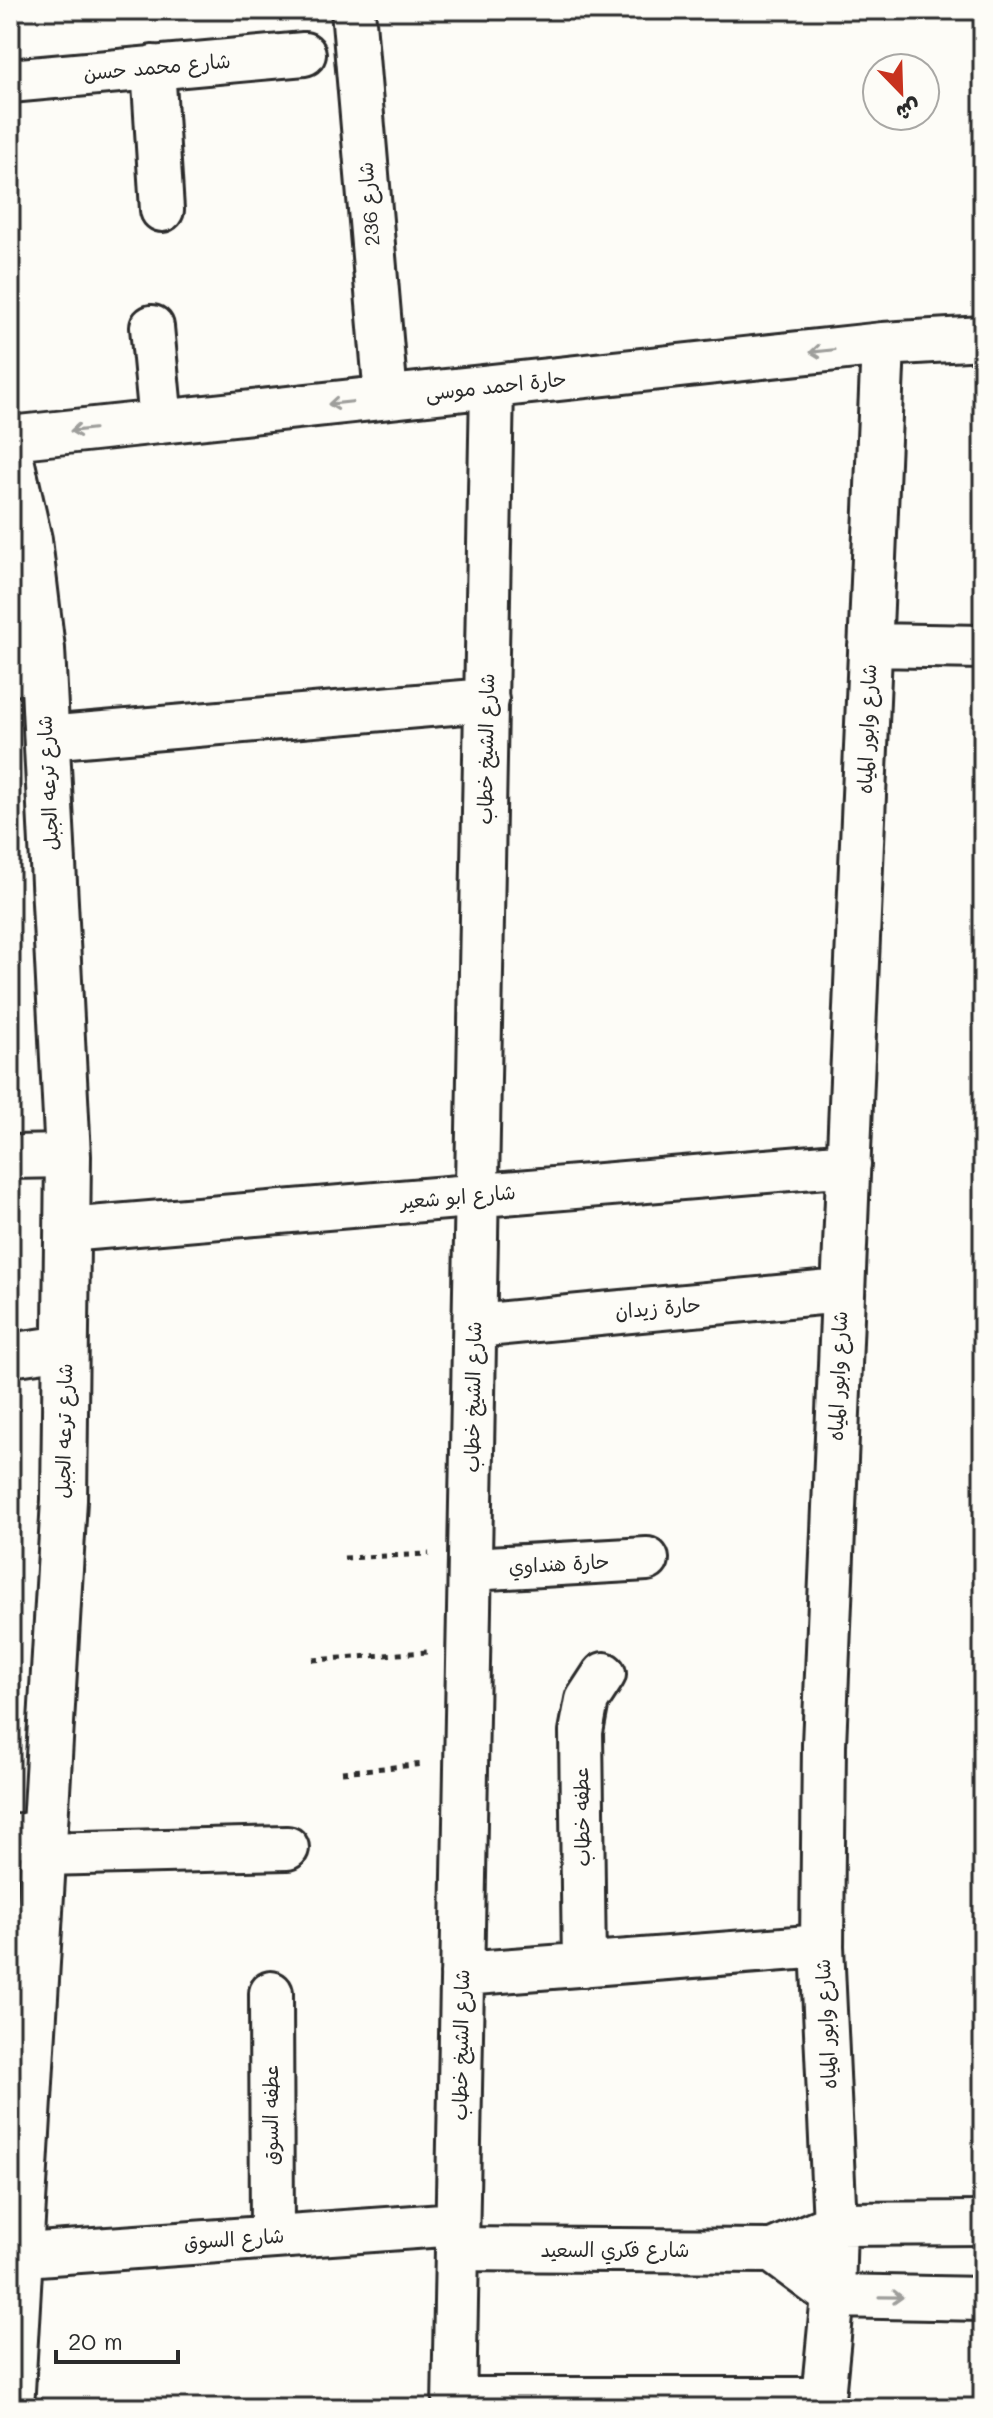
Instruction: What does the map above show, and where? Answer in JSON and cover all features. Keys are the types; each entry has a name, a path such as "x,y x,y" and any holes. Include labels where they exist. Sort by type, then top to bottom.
{"street":[{"name":"شارع 236","path":"353,10 386,397"},
{"name":"شارع محمد حسن","path":"10,81 304,54"},
{"path":"153,67 162,210"},
{"path":"152,327 161,422"},
{"name":"حارة احمد موسى","path":"10,438 883,344 983,338"},
{"name":"شارع وابور المياه","path":"822,2404 833,2296 835,2224 822,1946 824,1745 883,344"},
{"name":"شارع الشيخ خطاب","path":"454,2404 492,386"},
{"name":"شارع ترعه الجبل","path":"10,455 29,540 26,673 46,738 68,1156 64,1500 32,1841 11,2408"},
{"path":"870,645 983,647"},
{"path":"46,738 487,700"},
{"path":"10,1157 68,1156"},
{"name":"شارع ابو شعير","path":"67,1230 849,1164"},
{"name":"حارة زيدان","path":"475,1326 841,1291"},
{"path":"10,1355 65,1347"},
{"name":"حارة هنداوي","path":"470,1561 647,1559"},
{"name":"عطفه خطاب","path":"584,1965 581,1732 587,1700 604,1674"},
{"path":"32,1841 287,1848"},
{"path":"462,1974 822,1946"},
{"name":"عطفه السوق","path":"271,1993 272,2237"},
{"name":"شارع فكري السعيد","path":"457,2236 772,2251 835,2224 983,2223"},
{"name":"شارع السوق","path":"16,2255 272,2237 457,2236"},
{"path":"772,2251 833,2296 983,2299"},
{"path":"454,2404 822,2404"}],"path":[{"path":"344,1558 470,1561"},
{"path":"313,1660 468,1650"},
{"path":"342,1772 466,1760"}]}
